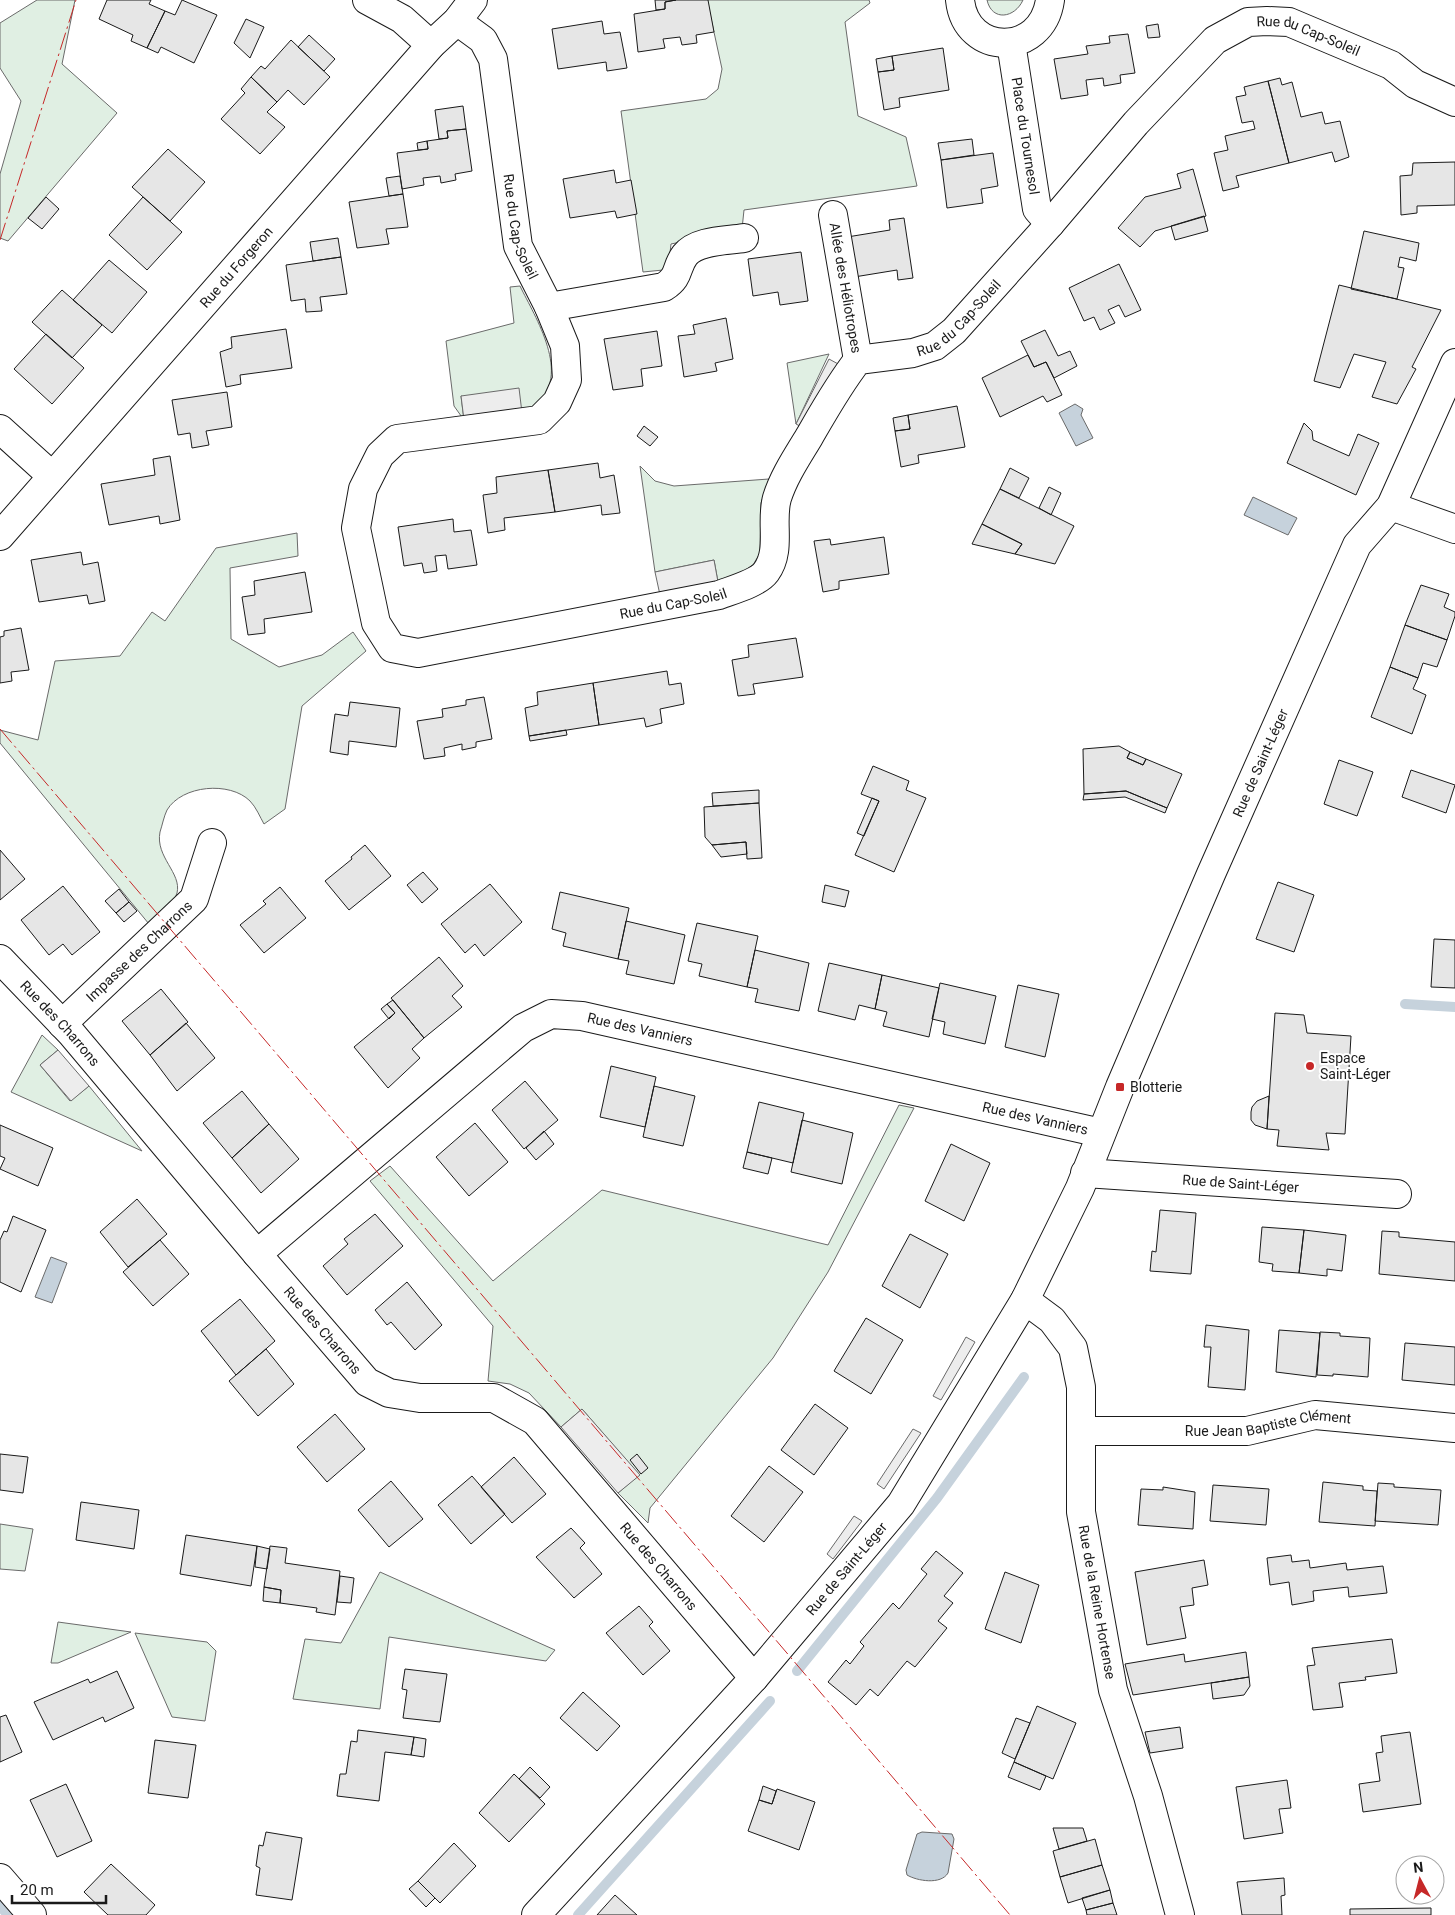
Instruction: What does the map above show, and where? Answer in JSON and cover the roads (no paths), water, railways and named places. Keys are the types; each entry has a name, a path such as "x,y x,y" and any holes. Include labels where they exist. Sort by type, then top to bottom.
{"street":[{"path":"367,0 402,19 431,45"},
{"path":"960,0 965,20 979,35 996,42 1011,43 1025,38 1040,26 1046,18 1050,0"},
{"name":"Rue du Forgeron","path":"0,536 431,45 465,10"},
{"name":"Rue du Cap-Soleil","path":"465,10 493,59 518,246 566,346 568,380 557,402 539,420 398,439 380,456 363,489 356,528 361,557 376,623 392,648 418,653 719,595 747,585 766,573 775,555 775,512 777,499 786,476 844,377 858,360 913,352 935,346 954,331 1050,224 1136,123 1216,40 1248,22 1289,22 1390,65 1415,84 1455,102"},
{"name":"Place du Tournesol","path":"1011,43 1037,209 1050,224"},
{"name":"Allée des Héliotropes","path":"833,215 858,360"},
{"path":"549,308 664,287 674,281 684,256 692,249 700,245 744,238"},
{"name":"Rue de Saint-Léger","path":"536,1915 754,1678 901,1504 1025,1300 1085,1173 1211,874 1358,545 1391,506 1455,363"},
{"path":"0,430 52,476"},
{"path":"1391,506 1455,529"},
{"name":"Impasse des Charrons","path":"62,1024 194,899 212,843"},
{"name":"Rue des Charrons","path":"0,959 62,1024 367,1382 389,1393 420,1398 494,1398 534,1421 754,1678"},
{"name":"Rue des Vanniers","path":"257,1254 523,1028 551,1014 582,1016 1101,1133"},
{"name":"Rue de Saint-Léger","path":"1085,1173 1397,1194"},
{"name":"Rue de la Reine Hortense","path":"1025,1300 1052,1320 1073,1348 1081,1387 1081,1512 1113,1690 1148,1796 1180,1915"},
{"name":"Rue Jean Baptiste Clément","path":"1081,1432 1247,1431 1315,1416 1455,1428"},
{"path":"0,1878 32,1915"}],"waterway":[{"path":"1405,1004 1455,1007"},
{"path":"797,1671 937,1498 1024,1377"},
{"path":"578,1915 770,1701"},
{"path":"0,1906 8,1915"}],"place":[{"name":"Espace Saint-Léger","path":"1310,1066"},
{"name":"Blotterie","path":"1120,1087"}]}
